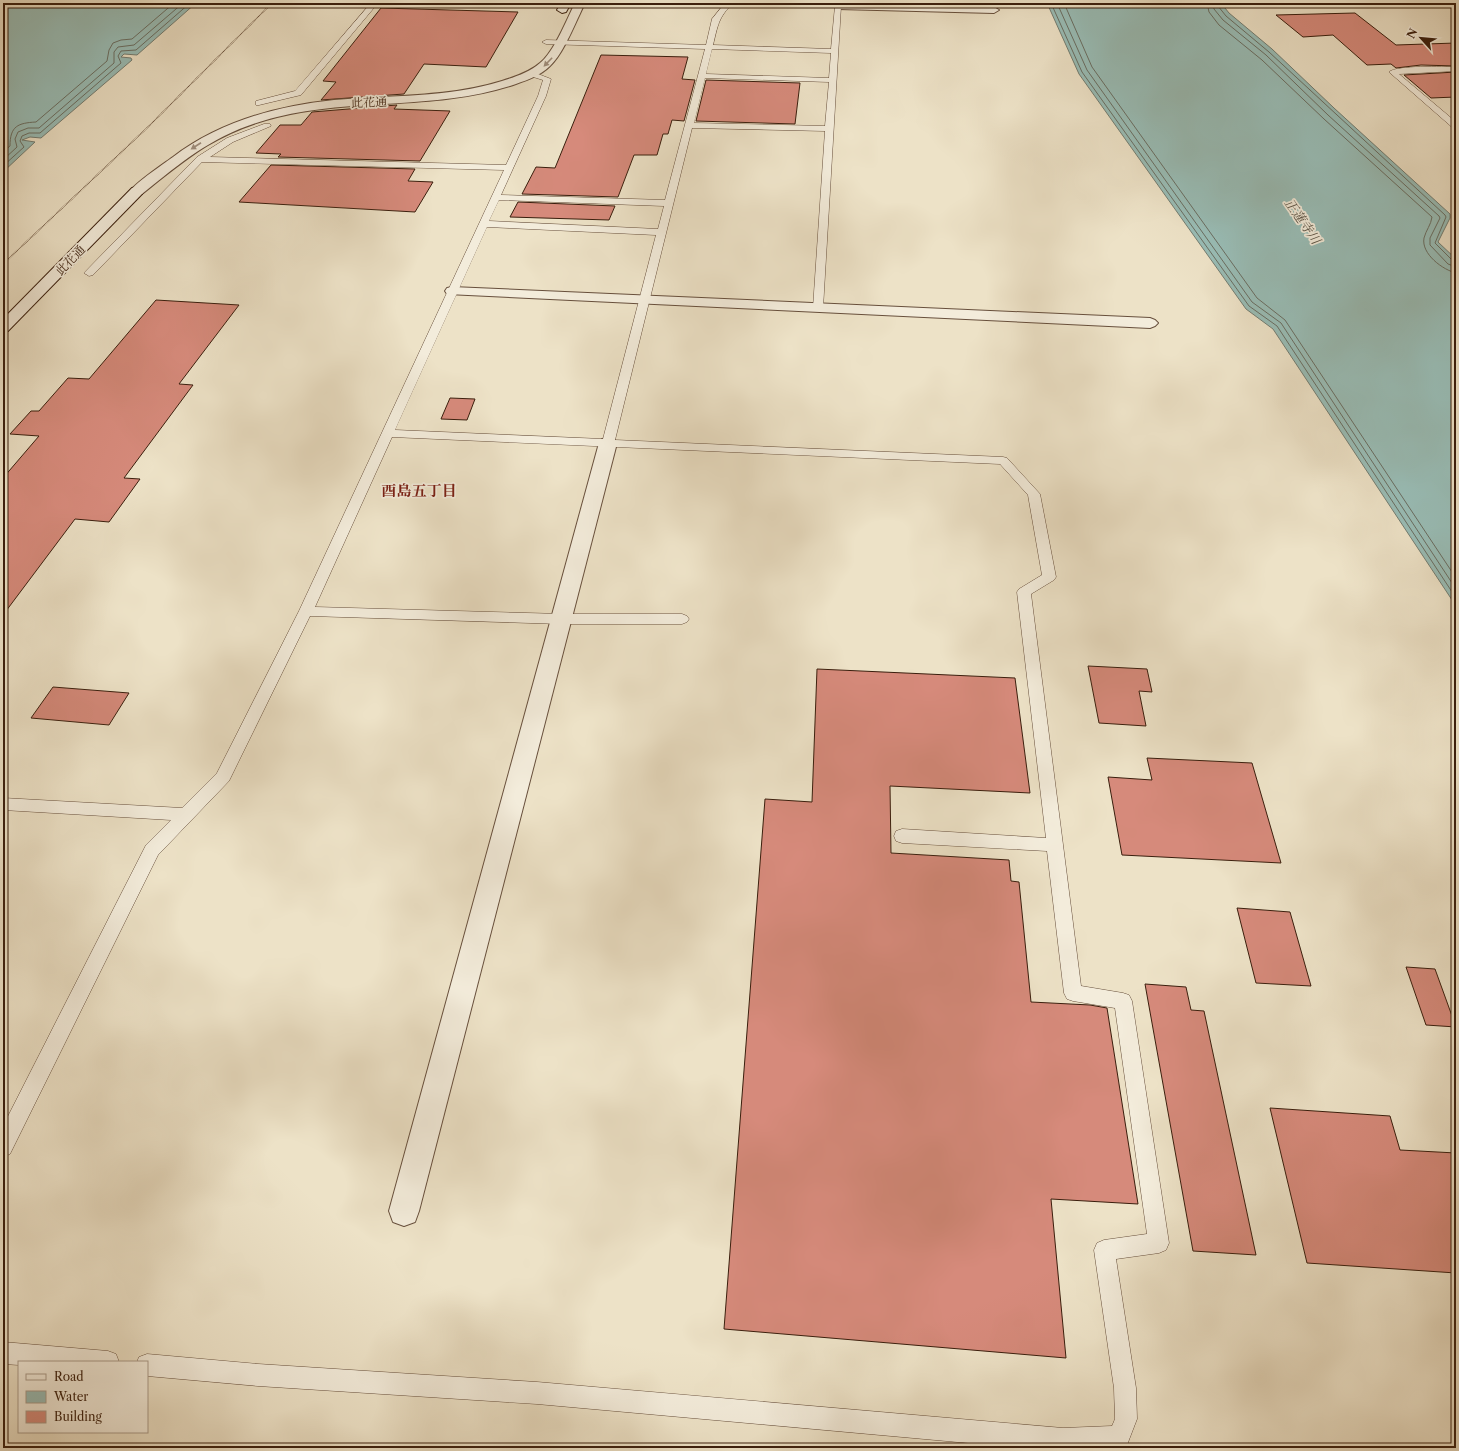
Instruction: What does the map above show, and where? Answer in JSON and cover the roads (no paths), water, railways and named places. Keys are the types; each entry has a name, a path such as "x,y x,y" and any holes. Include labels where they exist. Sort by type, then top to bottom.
{"street":[{"name":"此花通","path":"3,328 137,191 178,158 212,136 253,120 278,113 322,105 440,98 469,94 498,87 533,74 549,62 561,42 579,4"},
{"path":"838,4 994,10"},
{"name":"此花通","path":"137,191 144,174 180,144 204,130 234,118 285,104 348,97 421,94 468,87 494,81 522,68 540,50 564,6"},
{"path":"452,291 1150,323"},
{"path":"404,1211 608,443"}],"lane":[{"path":"259,102 298,93 375,3"},
{"path":"456,3 564,6 579,4"},
{"path":"608,443 716,19 725,6 730,3"},
{"path":"1326,3 1389,3"},
{"path":"818,308 828,129 838,4"},
{"path":"540,50 561,42 835,51"},
{"path":"1456,68 1393,72 1456,126"},
{"path":"3,1147 152,850 223,777 306,611 542,96 547,79 533,74"},
{"path":"702,76 832,80"},
{"path":"689,125 828,129"},
{"path":"89,273 200,159 230,140 267,126"},
{"path":"200,159 509,168"},
{"path":"495,197 669,204"},
{"path":"483,224 662,232"},
{"path":"148,1365 258,1375 537,1393 1063,1440 1119,1436 1126,1419 1125,1388 1104,1250 1159,1243 1123,1001 1073,992 1024,592 1049,577 1034,494 1003,461 388,433"},
{"path":"306,611 562,620 682,619"},
{"path":"3,804 187,815"},
{"path":"902,836 1054,845"},
{"path":"3,1353 96,1361"}],"water":[{"path":"3,3 196,3 137,55 124,54 121,57 131,58 132,60 41,138 30,137 22,140 35,142 3,172"},
{"name":"正蓮寺川","path":"1047,3 1221,3 1229,13 1272,49 1450,214 1450,218 1438,242 1456,259 1456,606 1273,329 1246,309 1079,74"}],"district":[{"name":"酉島五丁目","path":"419,490"}]}
